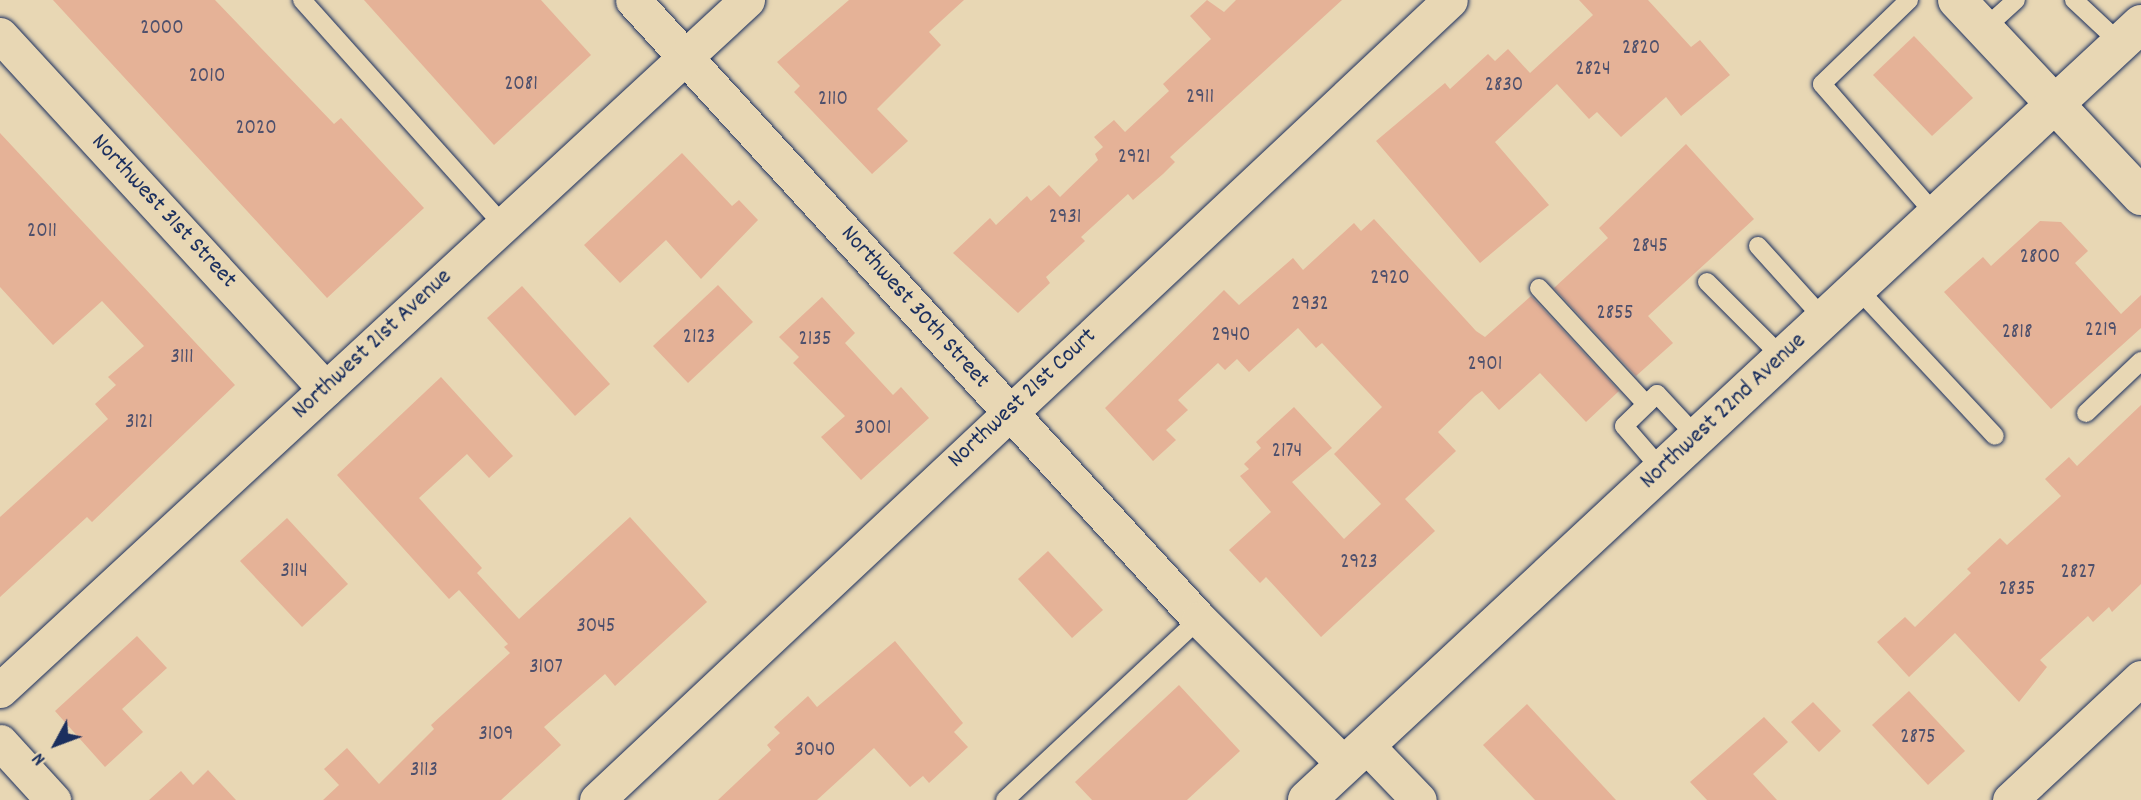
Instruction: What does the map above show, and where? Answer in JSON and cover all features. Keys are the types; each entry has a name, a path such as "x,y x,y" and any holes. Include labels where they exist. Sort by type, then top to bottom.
{"main road":[{"path":"1957,0 2141,197"},
{"name":"Northwest 22nd Avenue","path":"1307,800 2130,34"}],"street":[{"name":"Northwest 30th Street","path":"633,0 1199,619 1356,755 1419,800"},
{"name":"Northwest 21st Avenue","path":"0,690 747,0"},
{"name":"Northwest 21st Court","path":"597,800 1450,0"},
{"name":"Northwest 31st Street","path":"0,35 325,389"},
{"path":"2010,800 2141,678"},
{"path":"0,742 53,800"}],"lane":[{"path":"302,0 503,225"},
{"path":"1909,0 1822,84 1936,215"},
{"path":"1984,29 2016,0"},
{"path":"2081,2 2130,34"},
{"path":"1758,246 1824,319"},
{"path":"1707,282 1783,358"},
{"path":"1539,288 1646,404"},
{"path":"1857,288 1995,436"},
{"path":"2086,413 2141,361"},
{"path":"1662,470 1624,426 1646,404 1657,394 1697,437"},
{"path":"1005,800 1199,619"}],"building":[{"path":"53,0 215,0 334,124 341,118 424,208 327,298"},
{"path":"364,0 541,0 591,55 494,145"},
{"path":"849,0 964,0 929,32 941,45 877,109 908,141 872,174 794,92 800,86 777,62"},
{"path":"1207,0 1224,12 1236,0 1342,0 1170,157 1175,162 1163,174 1133,200 1128,194 1081,237 1085,241 1046,277 1050,283 1018,313 953,253 990,218 996,225 1027,196 1031,201 1049,185 1060,197 1098,160 1095,154 1103,147 1094,137 1114,120 1125,132 1169,91 1163,84 1211,39 1190,16"},
{"path":"1579,0 1648,0 1691,47 1700,40 1730,75 1681,116 1666,97 1621,137 1597,112 1589,119 1557,84 1495,142 1549,205 1480,263 1376,141 1445,83 1450,89 1488,54 1495,61 1508,49 1530,73 1593,15"},
{"path":"1914,36 1973,98 1932,136 1873,75"},
{"path":"0,133 235,385 92,522 87,517 0,597 0,517 108,419 95,404 116,385 108,377 144,346 102,301 53,345 0,287"},
{"path":"1686,144 1754,219 1648,316 1673,343 1636,376 1554,288 1608,238 1599,228"},
{"path":"682,153 732,206 739,200 758,220 701,279 666,240 620,283 584,245"},
{"path":"1374,219 1476,331 1485,337 1531,296 1619,391 1586,422 1540,373 1499,410 1482,391 1475,396 1438,432 1456,451 1405,499 1435,531 1321,637 1266,577 1260,583 1229,550 1271,512 1240,476 1249,469 1244,464 1261,448 1256,442 1294,407 1332,448 1292,482 1344,539 1381,504 1334,454 1382,407 1322,343 1316,348 1298,328 1249,372 1237,359 1225,370 1218,363 1178,400 1188,410 1166,430 1176,440 1153,461 1105,408 1224,290 1239,305 1293,258 1303,270 1354,223 1361,231"},
{"path":"2040,221 2061,222 2088,251 2075,263 2121,314 2141,295 2141,328 2051,409 1944,292 1983,257 1991,266"},
{"path":"718,285 753,322 688,383 653,346"},
{"path":"522,286 610,384 575,416 487,318"},
{"path":"822,297 855,333 845,343 893,395 901,387 929,418 861,480 821,437 845,416 793,363 799,357 779,337"},
{"path":"441,377 513,456 489,478 467,454 419,498 482,568 477,573 519,619 630,517 707,602 615,686 605,674 544,727 561,745 501,800 323,800 339,785 324,769 347,748 379,784 434,729 431,725 510,653 504,647 508,644 459,590 449,599 337,475"},
{"path":"2141,405 2141,584 2112,612 2109,607 2093,622 2088,616 2040,660 2047,667 2019,702 1955,633 1909,677 1877,642 1905,617 1915,627 1971,573 1967,569 2000,538 2007,545 2061,496 2045,479 2069,457 2077,466"},
{"path":"287,518 348,584 302,627 240,561"},
{"path":"1048,551 1103,610 1072,638 1018,579"},
{"path":"137,636 167,668 122,709 143,732 105,767 55,711"},
{"path":"895,641 963,723 954,732 968,747 929,783 923,776 910,787 874,748 817,800 718,800 771,750 767,745 780,733 774,727 808,696 817,707"},
{"path":"1179,685 1240,751 1187,800 1092,800 1075,782"},
{"path":"1909,691 1965,751 1928,785 1872,725"},
{"path":"1813,702 1841,731 1819,752 1791,722"},
{"path":"1527,704 1616,800 1535,800 1483,745"},
{"path":"1764,717 1788,742 1753,774 1777,800 1707,800 1690,782"},
{"path":"208,770 236,800 149,800 181,771 193,785"}]}
